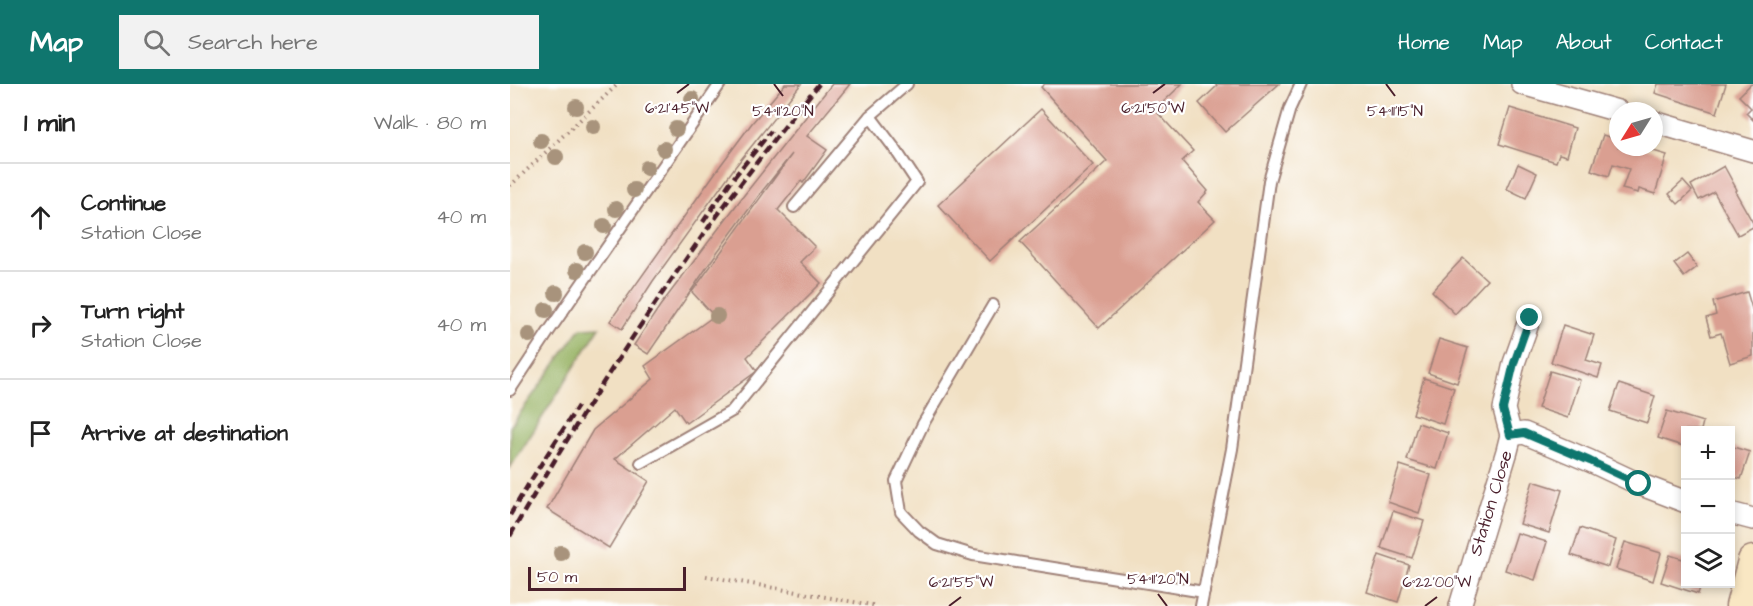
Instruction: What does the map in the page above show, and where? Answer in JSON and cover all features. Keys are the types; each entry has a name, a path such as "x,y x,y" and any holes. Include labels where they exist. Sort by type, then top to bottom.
{"street":[{"path":"1522,84 1609,108"},
{"path":"1663,125 1753,151"},
{"name":"Station Close","path":"1460,606 1510,435 1503,409 1514,363 1530,318"},
{"name":"Station Close","path":"1510,435 1524,433 1681,500"},
{"path":"1735,514 1753,519"}],"lane":[{"path":"510,390 720,84"},
{"path":"794,207 870,117 907,84"},
{"path":"1201,606 1232,449 1269,181 1290,108 1301,84"},
{"path":"641,463 732,411 917,182 870,117"},
{"path":"993,305 923,424 896,482 901,512 919,531 937,544 974,555 1204,592"}],"path":[{"path":"510,186 618,84"},
{"path":"706,576 878,606"}],"green space":[{"path":"600,327 510,468 510,427 581,328"}],"building":[{"path":"785,84 801,84 735,167 653,281 622,329 610,321 720,166"},
{"path":"832,84 850,84 807,136 827,150 803,183 801,181 778,210 815,247 800,262 821,283 747,357 757,371 686,423 675,407 615,459 649,481 609,548 547,509 593,430 653,379 645,366 714,316 692,292 792,154 718,251 648,354 634,345 660,306 741,199"},
{"path":"1045,84 1182,84 1155,110 1193,151 1182,161 1208,191 1198,202 1215,220 1099,328 1020,242 1107,161 1041,87"},
{"path":"1215,84 1279,84 1225,132 1199,103 1217,86"},
{"path":"1658,84 1726,84 1717,113 1655,93"},
{"path":"1753,84 1753,120 1746,113 1751,108 1739,96"},
{"path":"1510,108 1575,128 1567,156 1559,154 1556,162 1499,144"},
{"path":"1041,109 1093,165 990,261 938,205"},
{"path":"1603,135 1609,137 1609,156 1667,155 1655,194 1639,189 1638,193 1622,189 1629,169 1613,164 1609,176 1591,170"},
{"path":"1518,164 1537,173 1526,198 1507,189"},
{"path":"1724,166 1753,223 1753,227 1738,235 1714,192 1699,200 1691,185"},
{"path":"1683,181 1692,191 1678,204 1669,194"},
{"path":"1687,254 1697,267 1684,277 1674,264"},
{"path":"1463,258 1487,280 1455,314 1432,291"},
{"path":"1747,292 1753,312 1753,356 1730,363 1721,333 1711,336 1706,318 1716,315 1713,302"},
{"path":"1563,325 1594,335 1586,360 1602,365 1598,378 1551,362"},
{"path":"1439,339 1468,348 1457,383 1428,373"},
{"path":"1550,371 1580,380 1568,418 1538,408"},
{"path":"1424,378 1454,388 1443,424 1413,414"},
{"path":"1619,384 1655,396 1647,423 1610,411"},
{"path":"1667,411 1703,422 1702,426 1681,426 1681,445 1658,438"},
{"path":"1418,423 1448,433 1437,469 1407,460"},
{"path":"1735,448 1750,452 1741,479 1735,477"},
{"path":"1400,465 1431,475 1419,513 1388,502"},
{"path":"1533,481 1562,490 1549,533 1520,524"},
{"path":"1393,511 1424,521 1412,558 1381,548"},
{"path":"1580,528 1616,540 1608,567 1571,555"},
{"path":"1517,533 1547,542 1535,580 1505,570"},
{"path":"1625,542 1661,553 1653,581 1616,569"},
{"path":"1379,555 1409,565 1398,602 1367,592"},
{"path":"1670,555 1681,558 1681,588 1700,588 1698,594 1661,582"}],"railway":[{"path":"510,536 580,419 655,304 694,247 776,137 819,84"},
{"path":"703,222 731,181 771,131"},
{"path":"510,515 578,406"}],"route":[{"path":"1530,318 1514,363 1503,409 1510,435 1524,433 1639,484"}]}
